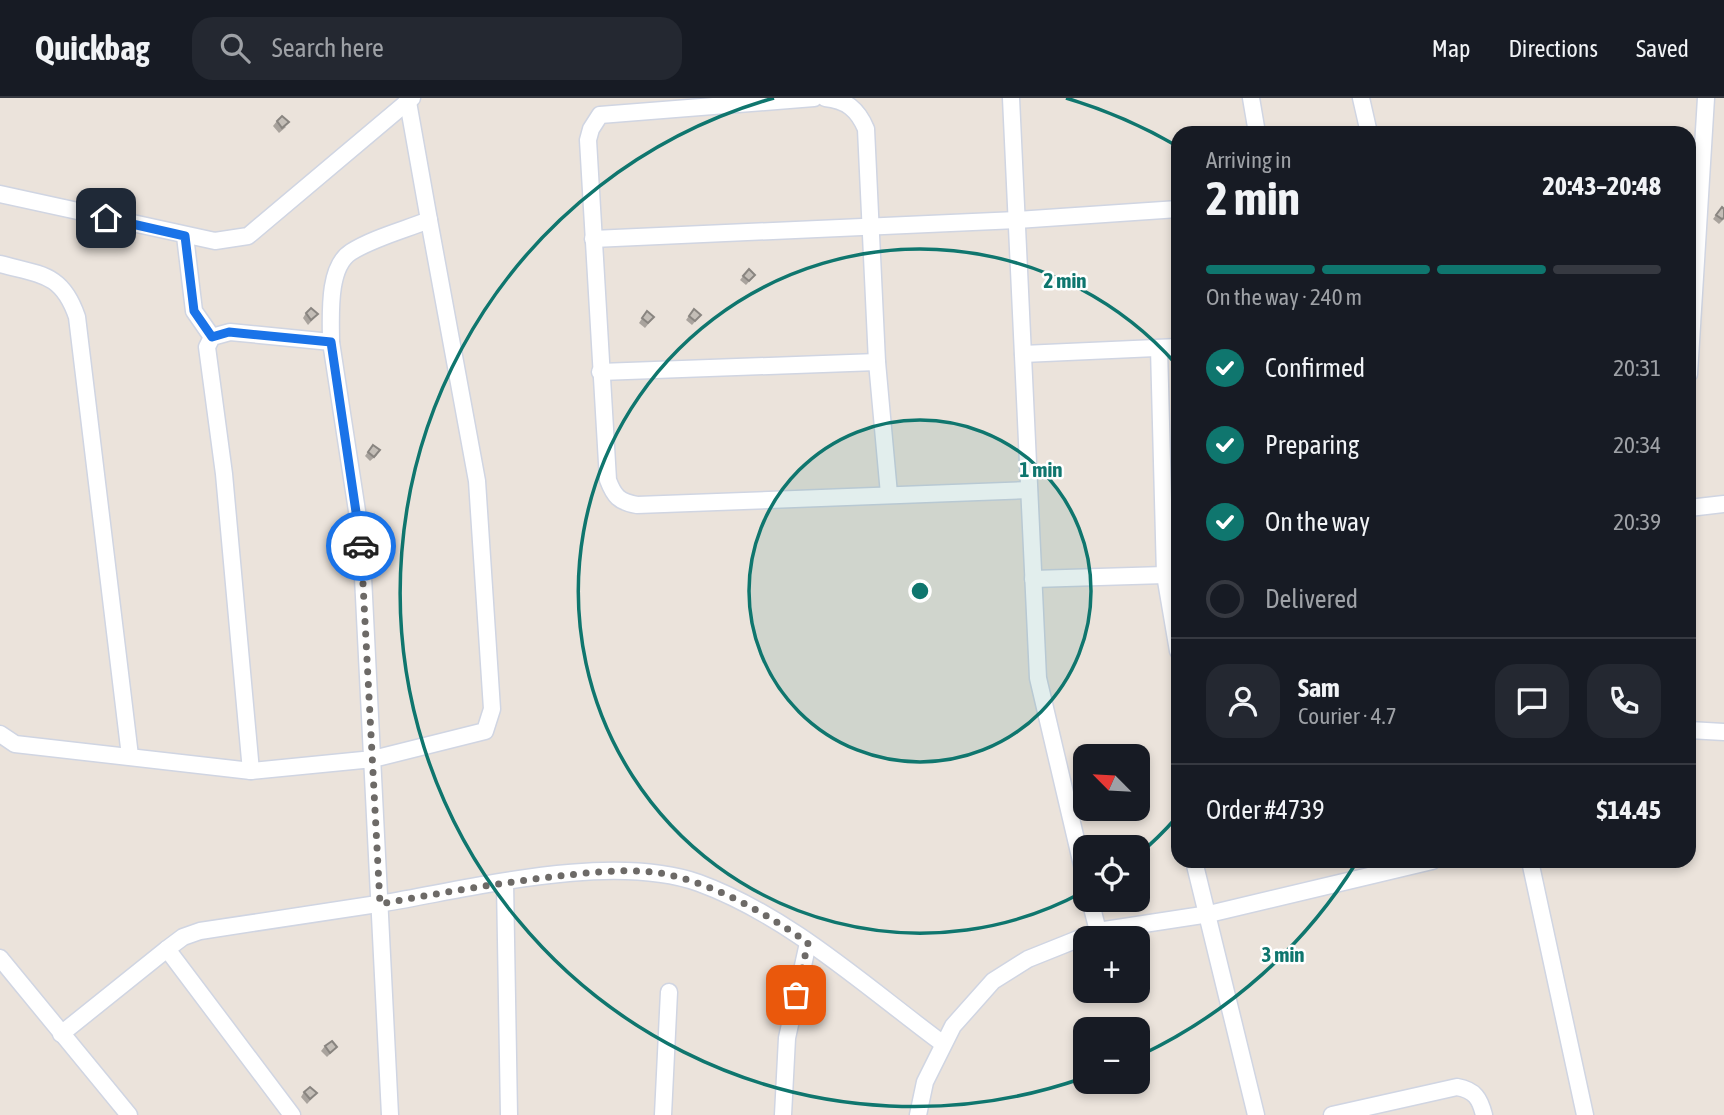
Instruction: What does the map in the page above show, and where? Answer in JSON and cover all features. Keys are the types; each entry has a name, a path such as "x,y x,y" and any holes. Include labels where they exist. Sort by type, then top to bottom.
{"street":[{"path":"814,98 600,115 588,140 608,480 619,500 637,505 1029,490"},
{"path":"825,98 839,99 853,108 866,129 873,225 877,362 889,494"},
{"path":"1011,98 1038,678 1075,835"},
{"path":"1251,98 1256,126"},
{"path":"1361,98 1367,126"},
{"path":"1696,260 1706,98"},
{"path":"0,734 15,744 251,771 373,759 485,731 492,718 477,481 410,100"},
{"path":"0,194 185,236 215,241 248,236 410,100"},
{"path":"593,239 1017,220 1171,209"},
{"path":"390,1115 361,537 331,342 335,284 340,267 349,253 429,220"},
{"path":"185,236 194,311 212,337"},
{"path":"0,264 52,278 68,292 77,317 130,756"},
{"path":"251,771 224,474 207,347 212,337 229,332 331,342"},
{"path":"1023,354 1171,347"},
{"path":"1159,348 1164,575 1171,613"},
{"path":"600,372 877,362"},
{"path":"1696,507 1724,504"},
{"path":"1033,579 1164,575"},
{"path":"1696,730 1724,732"},
{"path":"1196,868 1256,1115"},
{"path":"1131,926 1209,914 1403,868"},
{"path":"1532,868 1585,1115"},
{"path":"61,1034 183,937 200,931 505,882 600,872 670,875 699,883 771,916 942,1043"},
{"path":"505,882 509,1115"},
{"path":"918,1115 925,1082 942,1043 993,981 1028,959 1073,941"},
{"path":"783,1115 787,1038 808,943"},
{"path":"167,949 292,1115"},
{"path":"0,958 129,1115"},
{"path":"663,1115 669,992"},
{"path":"1332,1115 1457,1087 1474,1093 1481,1100 1484,1115"}],"building":[{"path":"282,116 289,122 282,128 277,121"},
{"path":"1722,207 1724,218 1722,219 1716,215"},
{"path":"749,269 755,275 749,281 743,276"},
{"path":"311,308 318,314 311,320 306,313"},
{"path":"694,309 701,315 695,321 689,316"},
{"path":"647,311 654,317 648,323 642,318"},
{"path":"373,445 380,450 374,457 368,452"},
{"path":"332,1041 337,1047 330,1053 325,1046"},
{"path":"310,1087 317,1093 310,1099 304,1092"}],"way so far":[{"path":"361,546 380,904 505,882 600,872 653,872 670,875 699,883 771,916 808,943 796,995"}],"route":[{"path":"106,218 185,236 194,311 212,337 229,332 331,342 361,546"}]}
